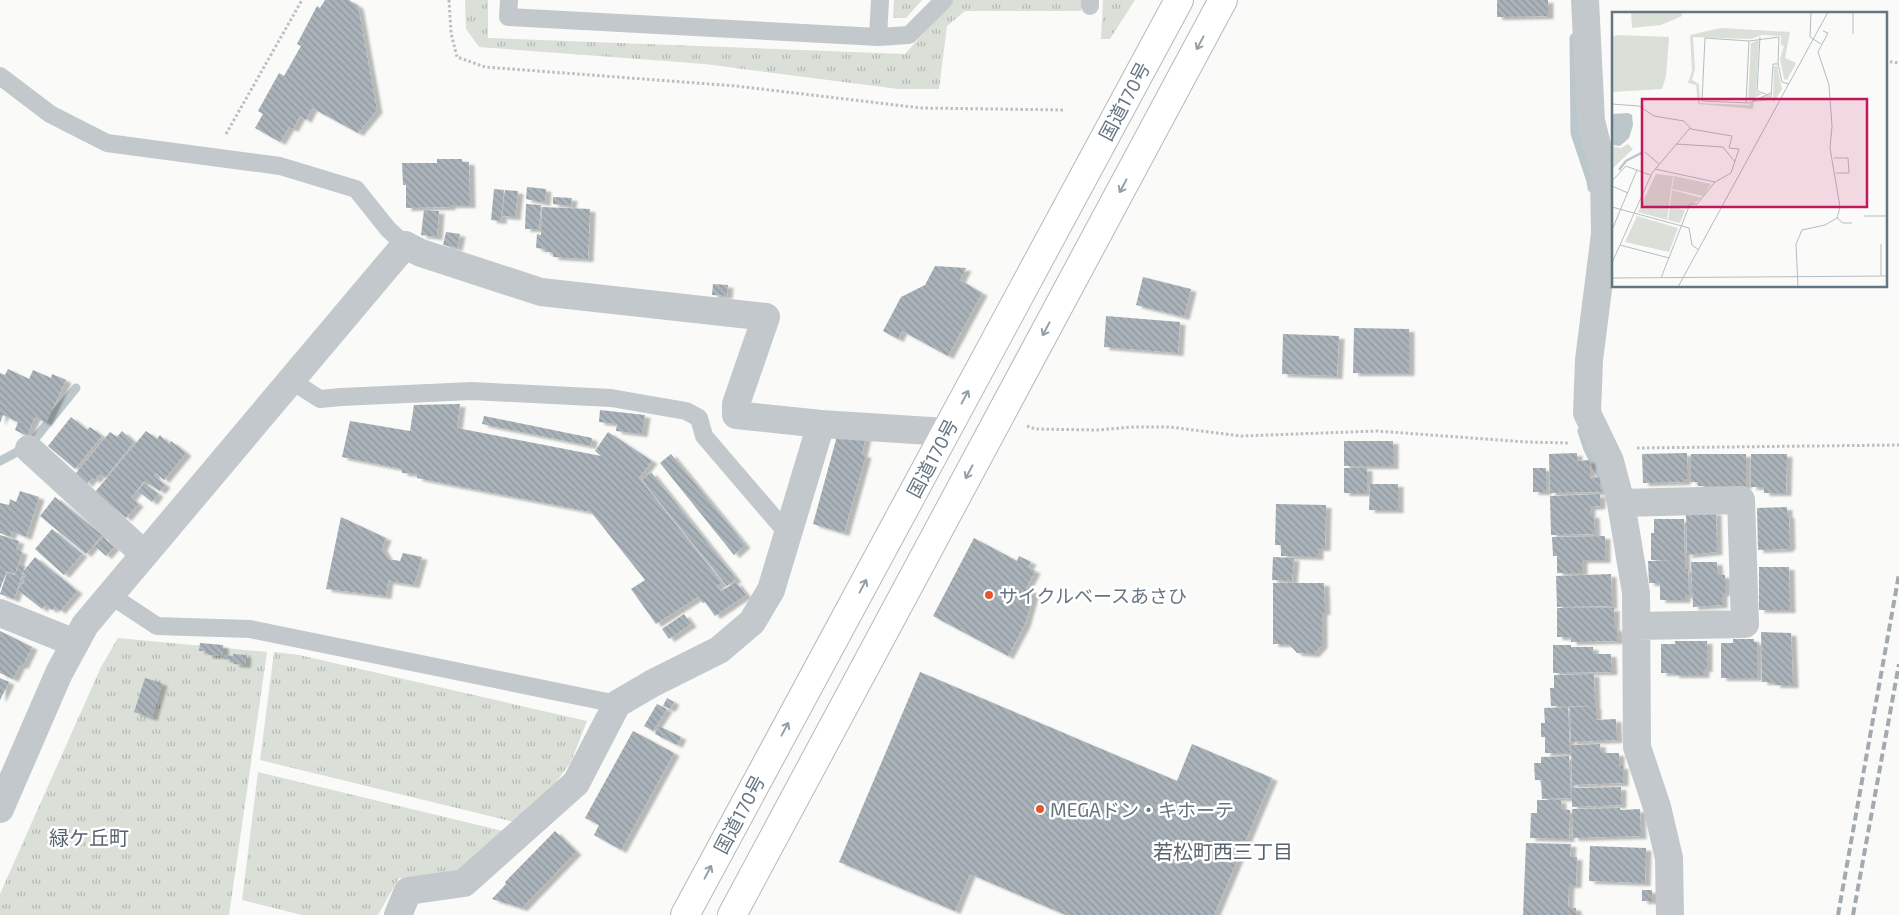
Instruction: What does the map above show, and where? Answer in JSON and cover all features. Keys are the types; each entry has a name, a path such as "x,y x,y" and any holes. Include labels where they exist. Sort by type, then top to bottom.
{"highway":[{"name":"国道170号","path":"685,915 1179,0"},
{"name":"国道170号","path":"732,915 1223,0"}],"street":[{"path":"1585,0 1591,121 1604,173 1605,234 1589,360 1587,413 1610,461 1621,503 1636,593 1637,747 1657,807 1669,858 1670,915"},
{"path":"0,809 59,673 85,625 405,245 421,254 541,292 766,317 736,404 736,415 822,424 946,432"},
{"path":"398,915 408,891 464,883 576,783 617,704 654,682 719,650 752,622 771,590 822,424"},
{"path":"29,449 144,554"},
{"path":"1621,503 1741,500 1745,624 1637,626"},
{"path":"0,613 75,643"}],"lane":[{"path":"509,0 508,17 878,37 909,35 944,0"},
{"path":"878,37 880,0"},
{"path":"0,76 50,114 107,144 214,156 280,166 356,189 388,229 405,245"},
{"path":"290,380 320,399 472,391 611,398 686,411 699,418 704,436 788,534"},
{"path":"110,595 157,626 250,629 617,704"}],"path":[{"path":"214,156 302,0"},
{"path":"449,0 451,33 457,57 485,68 736,86 921,108 1065,110"},
{"path":"1886,61 1899,63"},
{"path":"999,416 1036,429 1098,430 1133,427 1170,427 1241,436 1377,431 1526,442 1574,443 1603,448 1899,445"}],"green space":[{"path":"465,0 488,0 488,38 905,54 953,0 1081,0 1081,11 965,11 947,26 939,89 898,89 705,64 479,47 466,29"},
{"path":"894,0 922,0 906,18 893,18"},
{"path":"1103,0 1135,0 1110,39 1101,39"},
{"path":"118,638 267,652 229,915 0,915 0,894 101,667"},
{"path":"274,652 299,655 587,721 571,762 550,790 518,823 260,760"},
{"path":"258,772 511,833 447,879 399,878 378,915 302,915 242,900"}],"building":[{"path":"325,0 349,0 358,6 377,110 358,133 312,108 306,120 300,116 293,129 289,127 280,142 255,128 263,114 258,111 279,73 284,76 301,46 297,44 317,6 320,8"},
{"path":"1497,0 1548,0 1548,16 1497,17"},
{"path":"437,159 462,159 462,162 469,162 470,205 406,208 406,185 403,185 402,163 437,163"},
{"path":"527,187 546,189 545,203 526,199"},
{"path":"494,189 504,190 501,221 491,220"},
{"path":"505,190 518,191 515,217 502,216"},
{"path":"553,197 572,198 571,206 553,204"},
{"path":"526,204 541,205 539,229 525,229"},
{"path":"542,207 590,209 588,259 553,257 553,252 545,252 545,249 536,248 537,234 541,235"},
{"path":"424,210 439,211 437,237 421,235"},
{"path":"446,232 460,234 457,248 443,245"},
{"path":"935,266 966,268 960,280 982,293 948,356 902,331 898,339 883,331 901,297 925,285"},
{"path":"1143,277 1191,289 1184,317 1136,305"},
{"path":"713,284 728,285 727,296 712,295"},
{"path":"1106,316 1180,322 1178,353 1104,347"},
{"path":"1354,328 1409,329 1409,373 1353,373"},
{"path":"1283,334 1339,336 1337,376 1282,374"},
{"path":"8,369 29,379 33,370 51,378 52,374 66,380 46,423 35,417 27,436 15,430 18,422 3,415 0,423 0,373 5,375"},
{"path":"460,404 457,428 601,456 595,451 608,432 652,461 639,478 722,583 717,586 721,591 736,582 746,595 715,616 705,602 703,603 698,597 656,624 631,589 645,580 591,512 417,478 417,474 402,473 402,469 342,457 350,421 410,431 414,405"},
{"path":"600,410 645,415 642,434 616,431 617,424 599,422"},
{"path":"484,416 592,438 591,446 482,424"},
{"path":"71,417 87,430 90,427 102,436 75,469 48,446"},
{"path":"122,431 134,442 105,478 100,474 95,480 92,478 87,484 76,473 110,432 117,437"},
{"path":"146,431 157,439 160,435 169,444 171,441 186,453 164,480 156,473 154,476 165,485 160,491 144,481 131,498 138,504 126,518 95,492"},
{"path":"837,436 866,436 862,454 866,455 844,533 813,524"},
{"path":"1344,441 1393,441 1393,466 1344,466"},
{"path":"1577,453 1577,461 1590,460 1590,478 1600,477 1601,492 1550,493 1549,454"},
{"path":"1687,453 1688,479 1685,479 1685,482 1643,483 1642,454"},
{"path":"671,454 745,545 734,555 660,463"},
{"path":"1691,454 1746,454 1746,486 1698,486 1698,482 1691,482"},
{"path":"1751,454 1787,454 1786,493 1764,493 1764,487 1751,487"},
{"path":"1344,468 1367,468 1367,493 1344,493"},
{"path":"1533,468 1546,468 1546,492 1533,492"},
{"path":"651,472 736,579 727,586 642,480"},
{"path":"144,483 158,494 152,502 138,491"},
{"path":"1370,484 1398,484 1398,510 1369,510"},
{"path":"20,491 39,497 26,537 12,531 10,537 0,533 0,503 9,505 10,499 16,502"},
{"path":"1600,494 1600,506 1590,507 1590,515 1594,515 1595,534 1551,535 1550,496"},
{"path":"55,497 102,535 86,554 40,516"},
{"path":"1276,504 1326,505 1325,548 1318,548 1318,557 1281,556 1281,545 1275,545"},
{"path":"1787,507 1790,547 1788,549 1758,550 1757,508"},
{"path":"1716,512 1717,552 1687,555 1686,513"},
{"path":"341,517 386,538 382,548 388,559 400,561 403,553 422,557 414,585 388,581 386,596 326,589"},
{"path":"1654,519 1684,519 1685,569 1688,569 1689,595 1685,595 1685,600 1660,600 1660,583 1649,583 1648,561 1673,561 1651,560 1651,533 1654,533"},
{"path":"52,529 82,554 64,575 35,549"},
{"path":"0,535 19,541 16,549 22,552 15,574 7,571 0,589"},
{"path":"1605,536 1605,560 1582,560 1582,573 1557,573 1557,556 1553,556 1552,537"},
{"path":"103,537 114,547 106,556 95,546"},
{"path":"974,538 1017,561 1019,556 1031,562 1028,567 1035,571 1026,588 1034,592 1025,624 1008,656 933,616"},
{"path":"35,557 77,591 60,611 55,607 52,610 45,605 42,609 18,590 25,580 23,579 26,575 23,572"},
{"path":"1273,557 1294,558 1292,581 1272,580"},
{"path":"1691,562 1717,562 1718,575 1725,575 1725,593 1722,593 1722,605 1693,607"},
{"path":"19,564 25,566 14,599 0,594 7,573 15,575"},
{"path":"1759,567 1789,567 1790,610 1759,610"},
{"path":"1611,574 1612,606 1557,607 1556,576"},
{"path":"1273,583 1324,583 1325,612 1322,612 1322,645 1314,654 1297,653 1289,644 1273,644"},
{"path":"1557,608 1614,608 1614,628 1617,628 1618,641 1571,642 1571,637 1557,637"},
{"path":"684,614 691,624 669,639 662,629"},
{"path":"0,631 32,647 23,666 20,665 13,679 0,673"},
{"path":"1761,632 1791,633 1793,685 1775,685 1775,682 1762,682"},
{"path":"1733,639 1754,639 1754,642 1757,642 1757,678 1721,678 1721,643 1733,643"},
{"path":"1675,641 1707,641 1707,669 1704,669 1704,675 1661,673 1661,644 1675,644"},
{"path":"200,643 223,645 223,656 208,655 208,651 199,651"},
{"path":"1553,645 1593,647 1593,654 1611,654 1612,672 1553,673"},
{"path":"233,654 246,655 245,665 234,664 234,660 224,659 224,655 233,656"},
{"path":"920,672 1177,781 1192,744 1272,778 1214,915 1066,915 970,874 955,911 839,862"},
{"path":"1594,674 1595,706 1551,706 1550,688 1554,688 1554,675"},
{"path":"0,678 9,682 0,700"},
{"path":"145,678 162,683 152,718 134,712"},
{"path":"667,698 674,702 670,709 663,706"},
{"path":"657,704 667,709 653,731 644,726"},
{"path":"1596,706 1596,720 1616,719 1617,740 1571,742 1570,707"},
{"path":"1568,707 1570,753 1545,753 1545,737 1541,737 1541,723 1545,723 1544,708"},
{"path":"659,726 681,737 677,745 655,734"},
{"path":"633,731 674,753 621,850 594,835 599,825 585,818"},
{"path":"1600,744 1601,753 1619,753 1619,766 1623,766 1623,783 1572,785 1571,745"},
{"path":"1569,756 1571,798 1542,799 1541,780 1535,780 1534,763 1541,763 1541,757"},
{"path":"1621,787 1621,805 1572,807 1572,788"},
{"path":"1537,800 1561,800 1561,809 1570,810 1569,839 1530,838 1531,813 1537,813"},
{"path":"1620,808 1620,810 1640,809 1641,836 1573,838 1572,809"},
{"path":"555,831 576,852 522,908 492,899 506,884 505,882"},
{"path":"1526,843 1571,844 1570,857 1577,857 1576,885 1569,885 1568,907 1576,908 1576,915 1523,915"},
{"path":"1590,846 1646,848 1645,883 1589,881"},
{"path":"1642,890 1652,890 1652,901 1642,901"}],"waterway":[{"path":"1574,38 1575,133 1592,188"},
{"path":"0,461 30,445 76,388"},
{"path":"1582,431 1588,449 1602,477"}],"railway":[{"path":"1838,915 1899,574"},
{"path":"1853,915 1899,664"}],"place":[{"name":"サイクルベースあさひ","path":"989,595"},
{"name":"MEGAドン・キホーテ","path":"1040,809"}],"district":[{"name":"緑ケ丘町","path":"89,837"},
{"name":"若松町西三丁目","path":"1223,851"}]}
